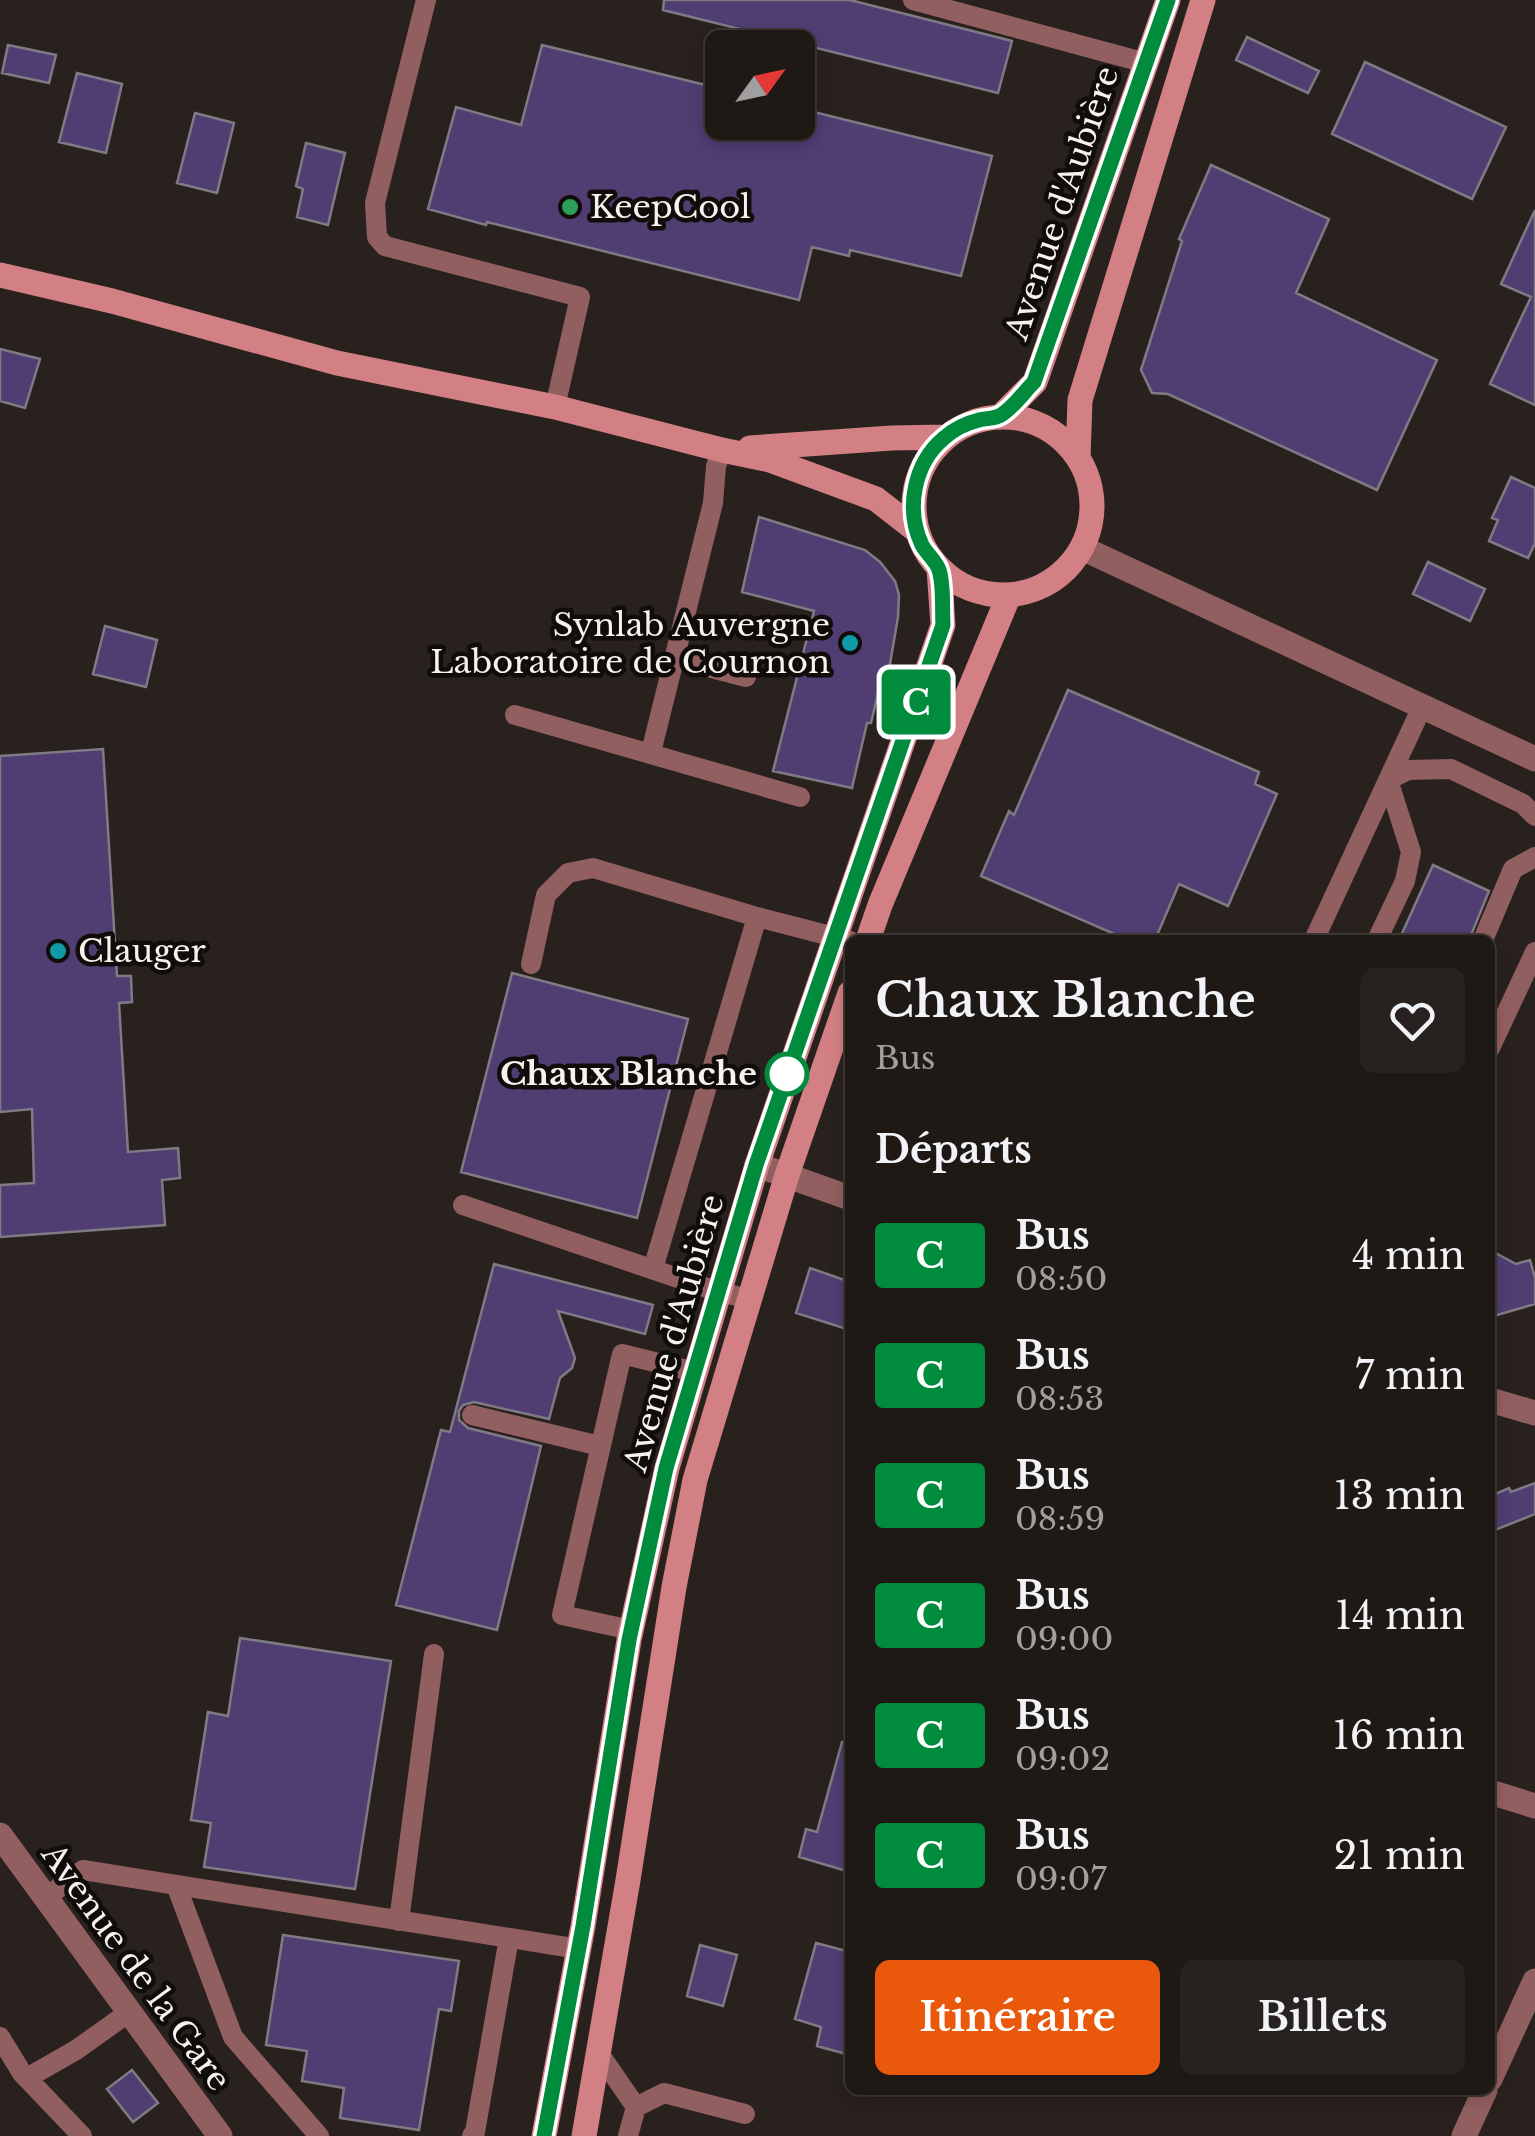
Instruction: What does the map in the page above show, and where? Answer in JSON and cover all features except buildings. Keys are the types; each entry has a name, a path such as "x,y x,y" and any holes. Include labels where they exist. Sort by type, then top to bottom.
{"main road":[{"name":"Avenue d'Aubière","path":"1000,416 1034,382 1168,0"},
{"path":"1078,458 1080,400 1204,0"},
{"path":"0,275 112,301 336,363 554,408 770,460 876,499 917,532"},
{"path":"1000,416 1018,418 1052,432 1078,458 1090,488 1091,520 1082,548 1071,563 1044,585 1009,595 972,590 939,569 922,545 913,511 920,470 944,438 971,422 1000,416"},
{"path":"722,450 944,438"},
{"name":"Avenue d'Aubière","path":"544,2136 631,1630 666,1468 756,1165 842,940 943,625 939,569"},
{"path":"870,935 1009,595"},
{"name":"Avenue d'Aubière","path":"584,2136 692,1498 787,1176 845,1008"}],"street":[{"path":"1082,548 1535,759"},
{"path":"756,1165 845,1196"},
{"path":"1495,1401 1535,1413"},
{"path":"1495,1794 1535,1806"},
{"name":"Avenue de la Gare","path":"0,1836 220,2136"},
{"path":"1495,2068 1535,1981"},
{"path":"1464,2136 1483,2095"}],"lane":[{"path":"426,0 376,203 377,237 385,246 580,297 554,408"},
{"path":"913,0 1146,63"},
{"path":"650,752 713,503 716,466 722,450"},
{"path":"673,658 746,677"},
{"path":"1316,935 1422,708"},
{"path":"515,715 800,797"},
{"path":"1388,780 1408,770 1451,769 1523,804 1535,816"},
{"path":"1379,935 1405,880 1411,852 1388,780"},
{"path":"1485,935 1513,870 1535,857"},
{"path":"531,964 546,896 568,873 593,868 842,940"},
{"path":"653,1269 757,917"},
{"path":"1495,1037 1535,952"},
{"path":"463,1204 719,1292 750,1298"},
{"path":"631,1630 562,1614 622,1354 695,1372"},
{"path":"472,1415 600,1446"},
{"path":"399,1920 434,1654"},
{"path":"45,1898 83,1870 579,1950"},
{"path":"176,1885 233,2036 319,2136"},
{"path":"472,2136 510,1938"},
{"path":"27,2078 76,2050 128,2012"},
{"path":"0,2036 27,2078 82,2136"},
{"path":"598,2052 636,2107"},
{"path":"628,2136 636,2107 664,2093 745,2114"}],"bus line":[{"name":"C","path":"544,2136 629,1640 666,1468 756,1165 943,625 939,569 917,532 914,490 920,470 944,438 961,426 1000,416 1034,382 1168,0"}],"place":[{"name":"KeepCool","path":"570,207"},
{"name":"Synlab Auvergne Laboratoire de Cournon","path":"850,643"},
{"name":"Clauger","path":"58,951"},
{"name":"Chaux Blanche","path":"787,1074"}]}
